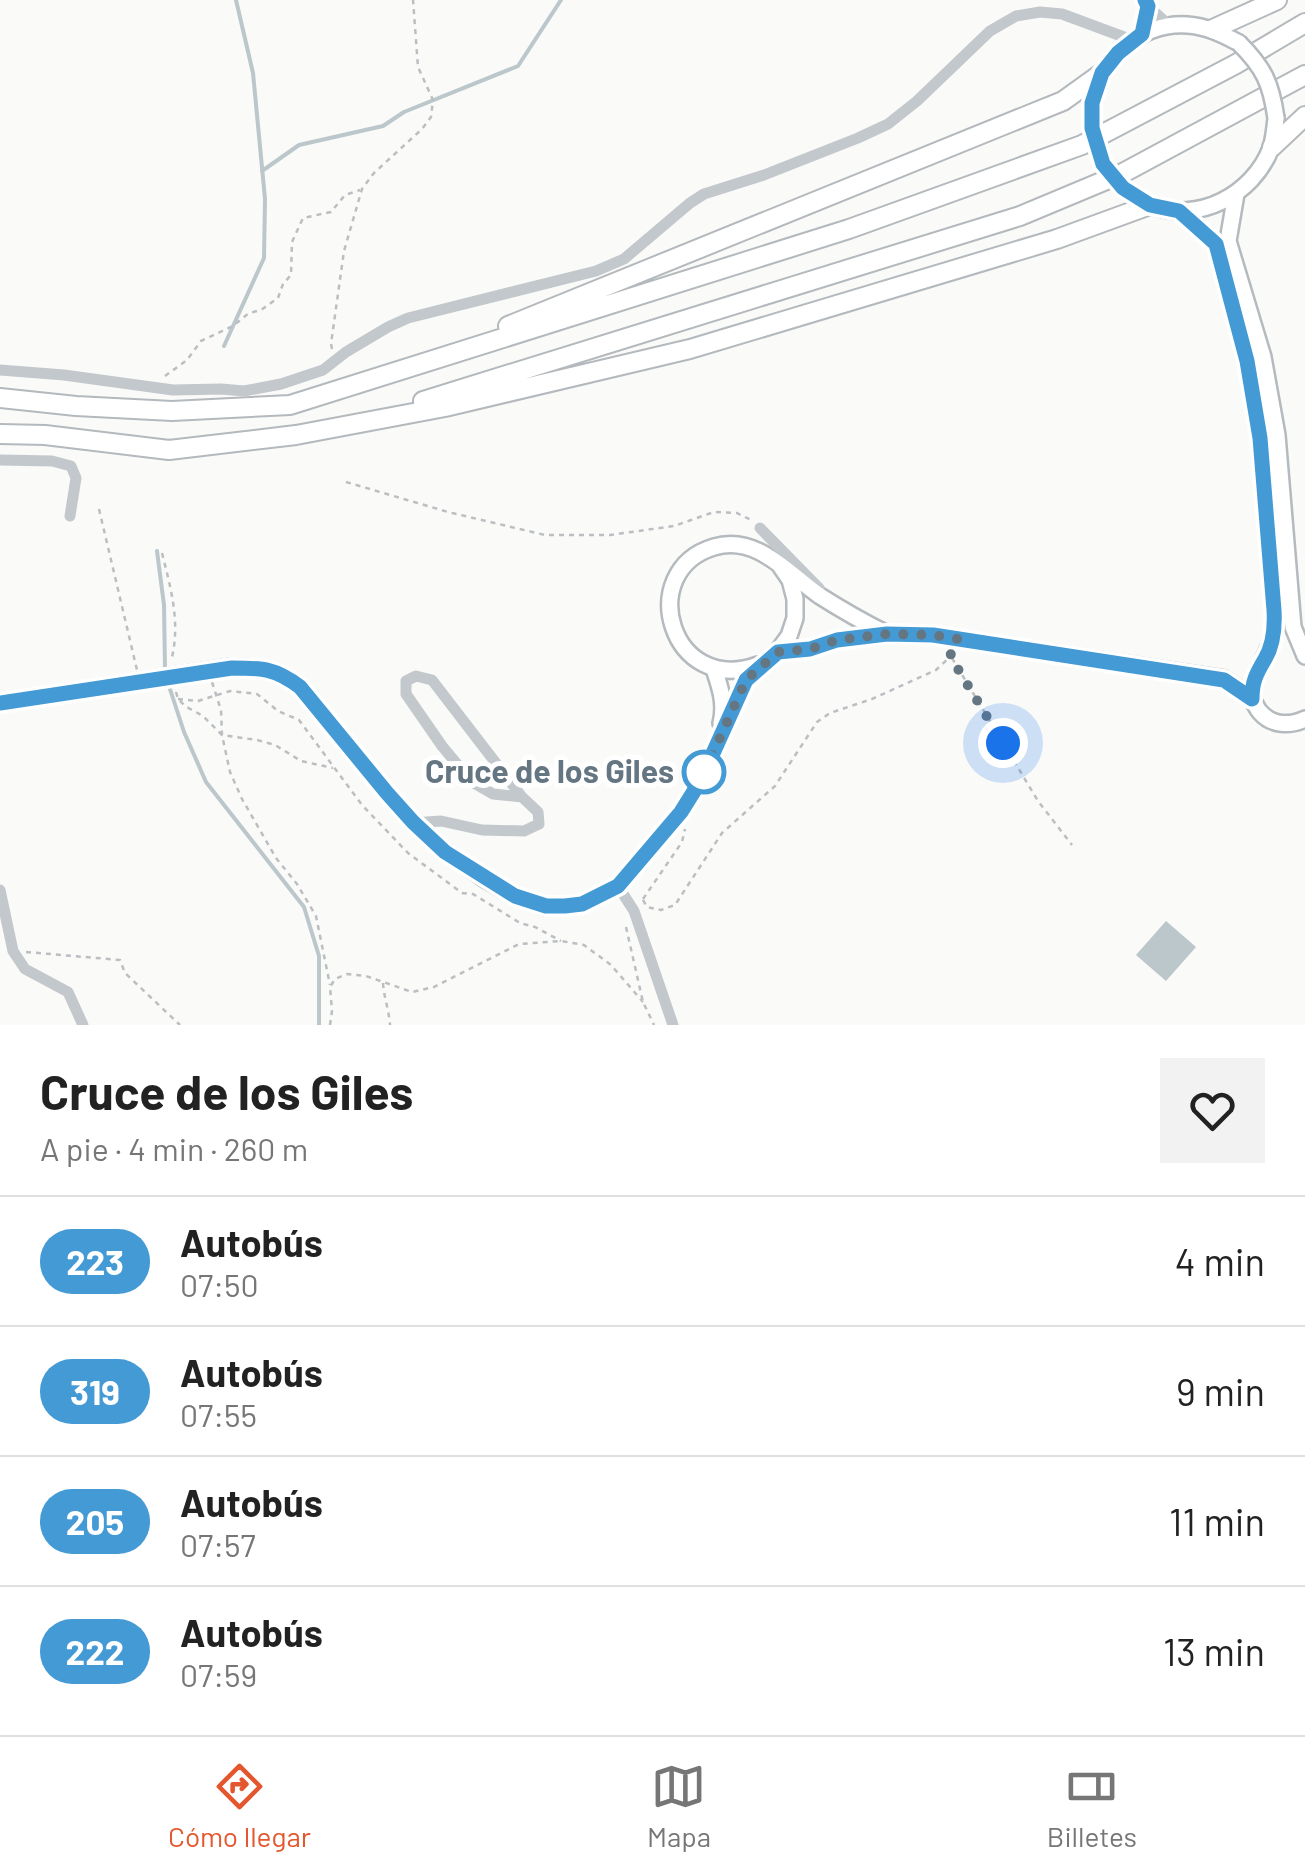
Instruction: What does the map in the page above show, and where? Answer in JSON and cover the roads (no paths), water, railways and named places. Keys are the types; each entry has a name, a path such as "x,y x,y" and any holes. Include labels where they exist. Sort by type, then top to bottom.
{"highway":[{"path":"1213,30 1277,0"},
{"path":"0,398 172,411 290,405 849,229 1082,145 1305,23"},
{"path":"382,376 971,139 1062,100 1102,73"},
{"path":"341,426 1020,216 1123,173 1305,75"},
{"path":"1272,146 1305,116"},
{"path":"0,434 169,450 296,436 445,407 690,348 1057,239 1150,205"}],"main road":[{"path":"1170,26 1213,30 1239,43 1259,63 1272,89 1276,118 1272,146 1258,174 1236,194 1209,207 1179,211 1150,205 1123,188 1103,164 1092,128 1092,103 1102,73 1137,38 1170,26"},
{"path":"1224,680 1282,654 1303,655 1292,616 1277,435 1263,357 1228,241 1236,194"},
{"path":"1179,211 1216,244 1247,361 1260,438 1274,636 1252,684 1252,699"},
{"path":"763,663 745,670 714,668 686,652 674,633 669,612 671,590 680,571 696,555 730,544 765,553 848,614 887,634"},
{"path":"0,703 232,668 267,668 286,676 312,701 413,822 445,852 515,896 546,906 582,904 618,886 681,812 701,780 746,680 778,652 789,636 795,618 795,598 790,580 779,564"},
{"path":"778,652 887,634 933,635 1224,680 1279,724 1305,719"},
{"path":"714,668 723,694 723,714 714,749"}],"street":[{"path":"0,370 64,374 173,390 244,391 280,384 322,370 408,318 596,271 624,259 704,194 764,175 888,124 918,101 990,31 1016,16 1062,14 1137,38 1147,3 1170,26"},
{"path":"1104,30 1118,53"},
{"path":"0,460 52,461 71,466 76,478 70,516"},
{"path":"765,553 760,528 836,605"},
{"path":"413,822 440,820 482,830 524,831 538,824 538,812 522,797 432,680 416,676 406,682 406,694 472,782 493,794 522,797"},
{"path":"618,886 634,911 673,1025"},
{"path":"0,890 14,951 25,969 68,992 83,1025"}],"waterway":[{"path":"224,346 264,258 265,199 253,73 236,0"},
{"path":"262,171 299,145 383,126 404,112 518,66 561,0"},
{"path":"157,551 164,605 165,669"},
{"path":"168,683 206,782 304,907 319,956 319,1025"}],"place":[{"name":"Cruce de los Giles","path":"704,772"}]}
